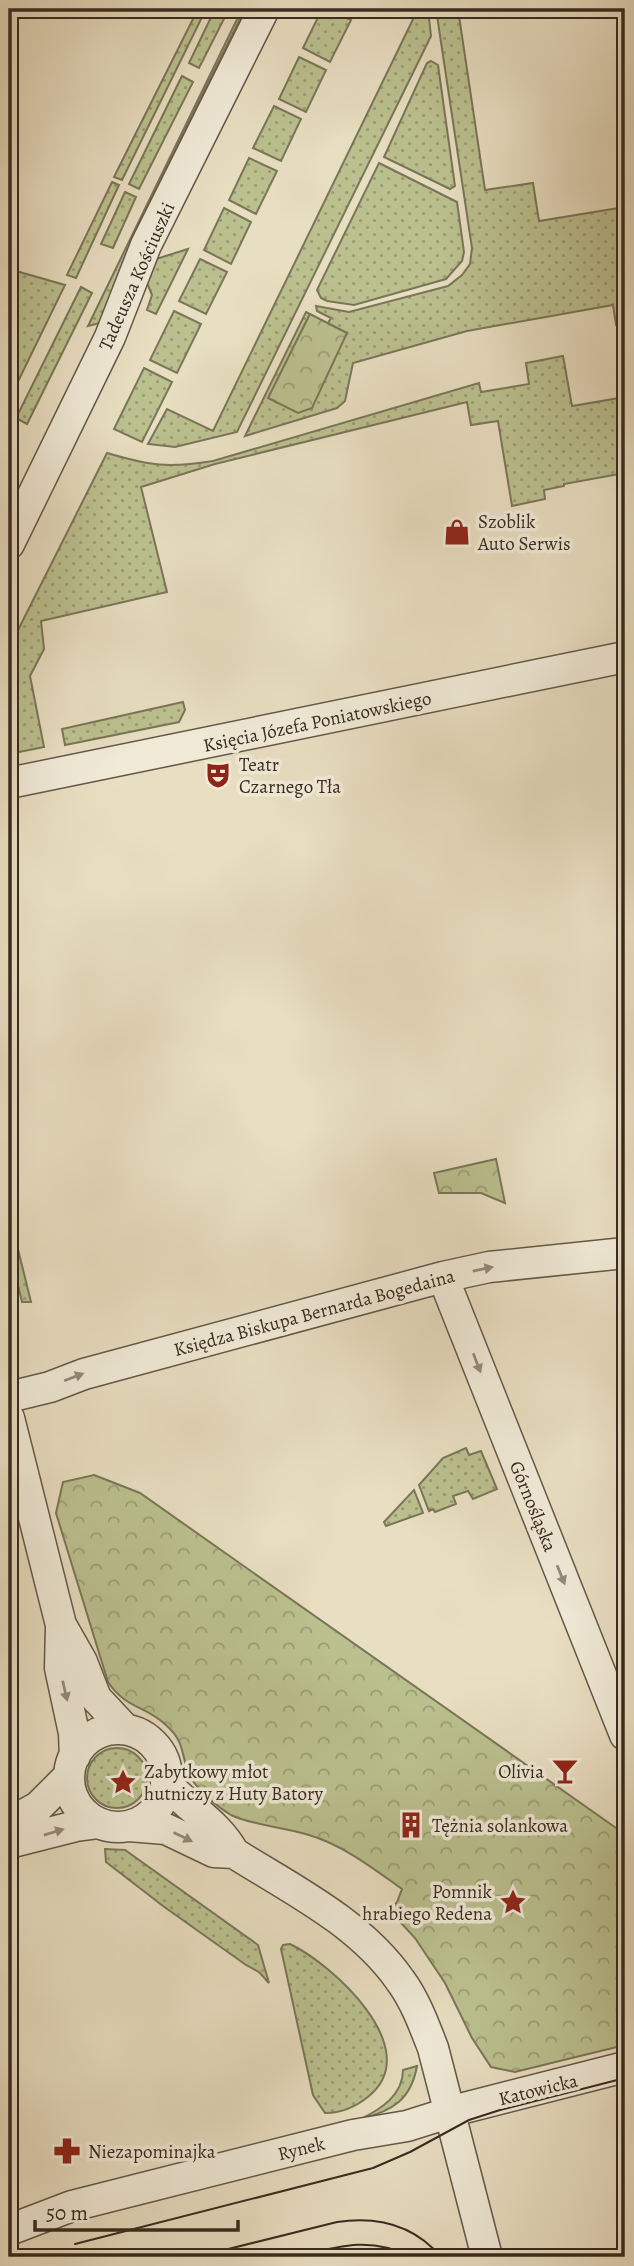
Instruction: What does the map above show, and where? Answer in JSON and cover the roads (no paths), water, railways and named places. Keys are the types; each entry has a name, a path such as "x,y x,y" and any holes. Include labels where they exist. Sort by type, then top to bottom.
{"street":[{"name":"Tadeusza Kościuszki","path":"9,544 110,337 146,245 264,9"},
{"name":"Księcia Józefa Poniatowskiego","path":"9,783 625,657"},
{"name":"Księdza Biskupa Bernarda Bogedaina","path":"9,1397 50,1387 84,1374 443,1277 489,1267 625,1253"},
{"name":"Górnośląska","path":"443,1277 625,1735"},
{"path":"9,1418 61,1625 60,1668 74,1733 70,1789 80,1809 88,1817 108,1827 166,1829 214,1852 234,1853"},
{"path":"61,1625 82,1662 96,1698 125,1729"},
{"path":"9,1823 38,1807 72,1766 81,1745 99,1733 125,1729 140,1734 155,1746 166,1768 162,1797 150,1814 129,1826"},
{"path":"166,1783 184,1802 224,1835 234,1853 351,1927 384,1958 402,1982 422,2019 451,2112 487,2257"},
{"path":"9,1843 99,1823"},
{"name":"Katowicka","path":"451,2112 625,2067"},
{"name":"Rynek","path":"9,2230 72,2206 353,2135 407,2126 451,2112"}],"tram line":[{"path":"75,2244 373,2168 410,2152 469,2120 625,2078"},
{"path":"196,2257 352,2220 381,2222 407,2230 441,2257"},
{"path":"295,2257 354,2245 382,2247 412,2257"}],"place":[{"name":"Szoblik Auto Serwis","path":"457,532"},
{"name":"Teatr Czarnego Tła","path":"218,775"},
{"name":"Olivia","path":"565,1771"},
{"name":"Zabytkowy młot hutniczy z Huty Batory","path":"123,1782"},
{"name":"Tężnia solankowa","path":"411,1825"},
{"name":"Pomnik hrabiego Redena","path":"513,1902"},
{"name":"Niezapominajka","path":"67,2151"}]}
